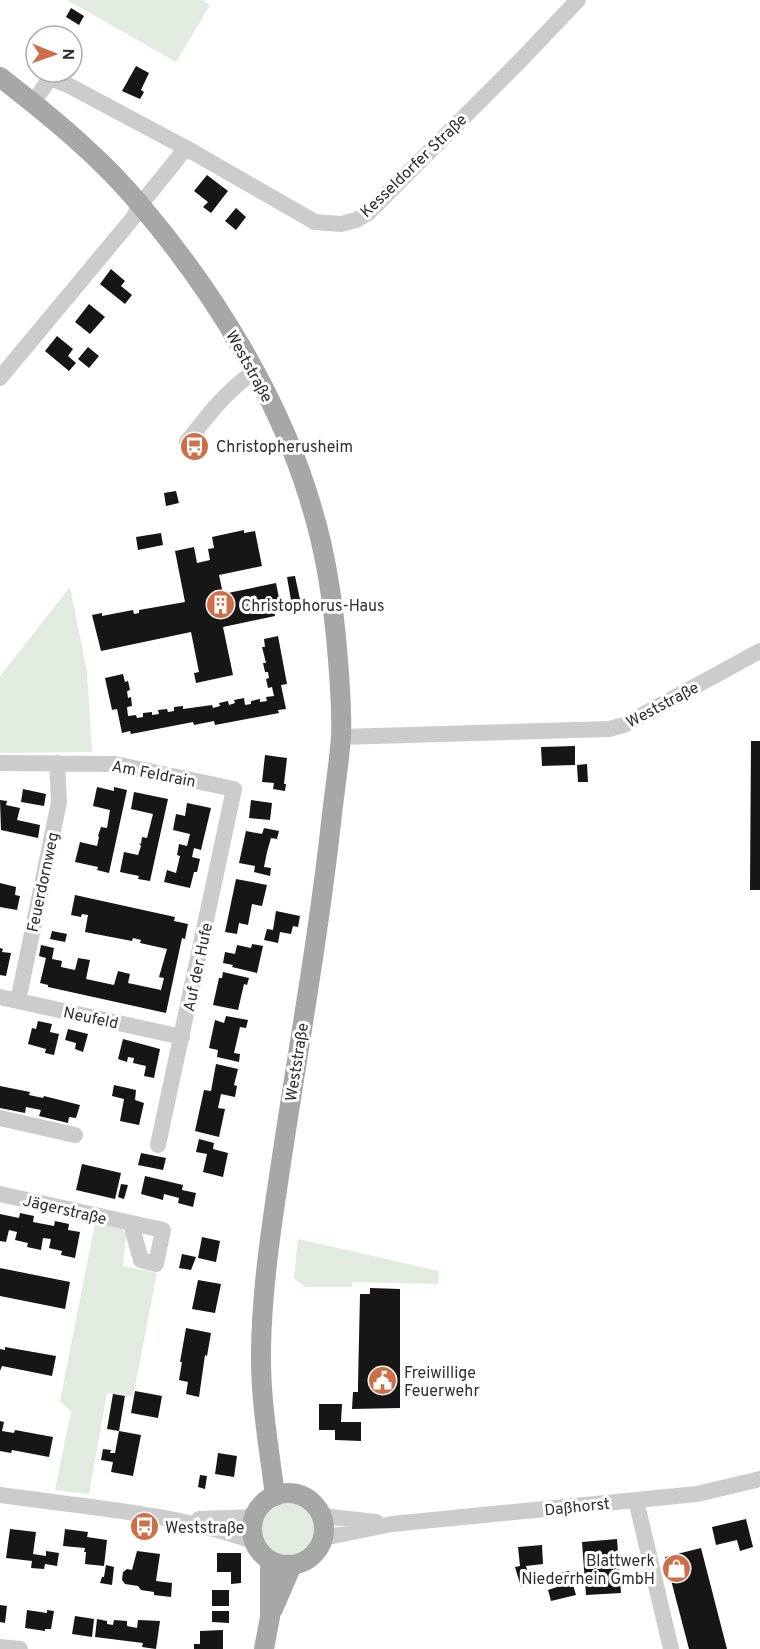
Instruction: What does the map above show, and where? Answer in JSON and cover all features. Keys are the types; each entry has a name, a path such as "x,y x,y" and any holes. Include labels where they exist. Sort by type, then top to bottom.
{"main road":[{"name":"Weststraße","path":"0,76 105,167 141,204 201,281 255,371 285,434 312,506 326,563 335,620 340,679 341,737 327,861 269,1244 261,1350 263,1416 275,1496"},
{"path":"286,1493 297,1494 316,1506 322,1516 323,1538 319,1548 303,1562 292,1565 270,1560 255,1542 253,1529 255,1517 263,1504 275,1496 286,1493"},
{"path":"264,1649 270,1617 270,1560"},
{"path":"270,1617 292,1565"}],"street":[{"name":"Kesseldorfer Straße","path":"33,103 50,78 68,85 186,148 315,222 341,224 356,220 368,213 578,0"},
{"path":"0,378 134,218 141,204 186,148"},
{"path":"187,442 217,404 255,371"},
{"name":"Weststraße","path":"341,737 609,729 624,725 760,651"},
{"name":"Am Feldrain","path":"0,763 115,764 234,789"},
{"name":"Feuerdornweg","path":"18,1000 59,802 57,763"},
{"name":"Auf der Hufe","path":"158,1145 234,789"},
{"name":"Neufeld","path":"0,997 182,1037"},
{"path":"0,1118 75,1135"},
{"name":"Jägerstraße","path":"0,1194 131,1224"},
{"name":"Daßhorst","path":"323,1538 392,1524 697,1494 760,1479"},
{"path":"0,1495 172,1520 233,1534 255,1542"},
{"path":"636,1500 671,1649"},
{"name":"Daßhorst","path":"322,1516 392,1524"},
{"path":"172,1520 255,1517"},
{"path":"0,1647 20,1649"}],"shaded area":[{"path":"67,0 202,0 210,5 176,62"},
{"path":"70,587 87,672 92,752 0,753 0,676"},
{"path":"95,1223 122,1229 126,1235 123,1266 157,1273 133,1397 107,1393 89,1494 55,1490 71,1411 60,1401"},
{"path":"298,1239 439,1271 438,1284 352,1282 352,1287 305,1287 294,1278"},
{"path":"289,1500 305,1505 313,1513 318,1529 313,1545 305,1553 289,1558 273,1553 265,1545 260,1529 265,1513 273,1505"}],"building":[{"path":"71,8 84,16 80,24 66,17"},
{"path":"136,66 149,73 141,90 144,92 140,99 122,91"},
{"path":"207,175 228,191 211,213 203,207 208,202 194,191"},
{"path":"236,208 246,217 236,230 225,221"},
{"path":"111,269 125,281 121,286 132,295 125,304 100,284"},
{"path":"89,304 105,317 90,334 75,322"},
{"path":"57,336 73,349 68,356 76,363 69,371 45,351"},
{"path":"88,347 99,356 89,368 78,359"},
{"path":"176,491 179,503 166,506 164,493"},
{"name":"Christophorus-Haus","path":"244,530 244,533 255,531 262,566 219,575 223,594 276,583 281,608 274,609 275,616 223,627 233,675 196,683 194,673 199,672 191,632 101,651 92,615 102,613 102,616 133,610 134,614 139,613 139,610 185,602 175,551 194,547 197,563 210,560 208,549 214,548 212,537"},
{"path":"161,533 163,545 138,550 136,537"},
{"path":"295,576 301,604 292,606 287,577"},
{"path":"278,636 287,684 281,685 286,709 278,710 279,713 215,725 214,721 194,725 193,722 131,734 130,731 122,733 117,709 112,710 105,678 123,674 130,690 127,691 128,698 131,697 132,706 127,707 128,716 136,715 137,718 143,717 143,713 159,714 158,710 174,711 174,707 183,706 183,709 212,705 213,708 220,706 219,703 228,701 229,705 235,703 234,700 244,698 245,705 260,699 260,702 267,701 266,697 274,696 272,687 268,688 266,679 269,678 268,672 265,672 263,663 266,663 262,647 265,647 264,639"},
{"path":"751,741 760,741 760,890 750,890"},
{"path":"575,746 575,765 542,766 541,747"},
{"path":"265,755 287,758 285,791 273,789 274,783 262,782"},
{"path":"587,764 588,782 578,782 577,765"},
{"path":"97,787 114,791 114,787 127,790 109,873 97,870 98,867 75,862 80,842 97,846 101,827 107,828 110,810 93,806"},
{"path":"23,789 46,794 44,806 21,802"},
{"path":"134,792 168,799 150,881 120,872 124,852 138,855 141,846 139,843 141,844 142,837 147,838 153,814 131,809"},
{"path":"0,800 7,801 6,805 20,808 17,820 40,825 38,838 1,830"},
{"path":"251,800 272,803 270,820 249,818"},
{"path":"187,803 211,808 201,850 194,848 192,857 200,859 190,888 164,882 167,870 176,873 180,856 177,855 179,844 187,846 190,834 173,830 176,814 185,816"},
{"path":"264,828 279,831 277,839 271,838 264,867 271,868 270,876 254,872 255,866 239,863 246,831 262,834"},
{"path":"236,879 267,885 262,906 252,904 248,925 239,923 237,934 225,932"},
{"path":"0,883 16,887 15,895 20,896 17,910 0,907"},
{"path":"75,895 175,917 174,921 188,924 185,939 182,938 166,1013 48,987 40,983 46,958 39,956 41,945 54,948 52,959 62,961 61,967 75,970 78,958 90,960 86,979 114,985 118,971 130,974 128,983 161,990 164,978 159,977 167,949 140,943 141,940 133,938 132,941 85,932 88,915 82,914 81,917 71,915"},
{"path":"276,911 300,916 298,927 293,926 291,934 280,932 278,943 264,940 267,929 273,930"},
{"path":"52,931 67,934 65,942 50,939"},
{"path":"252,944 263,946 257,973 223,963 225,952 235,954 237,945 251,948"},
{"path":"0,948 3,949 2,952 11,953 6,976 0,975"},
{"path":"223,972 249,978 247,985 244,984 238,1010 213,1005 219,978 222,978"},
{"path":"226,1016 248,1020 246,1028 240,1027 234,1053 240,1054 239,1062 217,1057 218,1050 209,1048 215,1020 224,1023"},
{"path":"38,1021 52,1024 50,1032 59,1034 54,1055 45,1053 46,1049 28,1044 32,1028 36,1029"},
{"path":"68,1029 88,1034 83,1052 75,1049 76,1043 65,1040"},
{"path":"123,1039 160,1049 154,1078 144,1076 146,1066 133,1063 134,1058 128,1057 127,1062 118,1059"},
{"path":"216,1064 238,1069 234,1085 237,1086 235,1097 221,1094 218,1108 225,1109 219,1137 195,1131 204,1090 211,1091"},
{"path":"114,1085 136,1090 135,1100 144,1103 139,1125 120,1121 124,1099 112,1096"},
{"path":"0,1086 30,1092 29,1095 43,1098 44,1096 80,1105 76,1118 69,1117 68,1123 39,1116 41,1110 26,1107 25,1113 0,1108"},
{"path":"199,1139 214,1143 213,1149 228,1153 223,1177 203,1172 207,1154 196,1152"},
{"path":"141,1153 166,1158 163,1170 138,1165"},
{"path":"82,1164 121,1173 115,1199 76,1190"},
{"path":"145,1176 183,1185 182,1190 196,1193 193,1207 178,1203 179,1198 164,1194 163,1200 141,1194"},
{"path":"121,1184 128,1185 124,1199 118,1197"},
{"path":"20,1213 34,1216 33,1222 54,1226 55,1221 69,1224 68,1230 80,1232 75,1258 61,1255 62,1251 49,1248 51,1239 43,1238 41,1250 27,1247 28,1243 15,1240 17,1232 9,1230 6,1242 0,1241 0,1214 19,1218"},
{"path":"202,1237 220,1241 216,1262 198,1258"},
{"path":"182,1254 196,1257 191,1270 179,1268"},
{"path":"0,1268 70,1282 65,1309 0,1296"},
{"path":"198,1280 221,1284 215,1313 192,1309"},
{"path":"370,1288 400,1289 400,1408 352,1409 353,1392 358,1392 360,1294 370,1294"},
{"path":"186,1328 211,1333 207,1356 205,1355 199,1397 186,1394 188,1382 179,1380"},
{"path":"5,1347 56,1356 52,1376 2,1366 0,1371 0,1349 5,1350"},
{"path":"135,1391 162,1396 158,1418 131,1413"},
{"path":"113,1394 125,1396 119,1431 107,1429"},
{"path":"319,1404 342,1404 341,1422 361,1422 361,1441 335,1440 335,1430 319,1430"},
{"path":"0,1421 4,1422 2,1431 14,1433 15,1430 53,1437 49,1457 12,1450 11,1453 0,1451"},
{"path":"119,1431 141,1435 133,1476 111,1472 113,1462 101,1460 103,1449 115,1453"},
{"path":"218,1453 237,1456 234,1477 215,1474"},
{"path":"200,1475 207,1476 205,1489 198,1487"},
{"path":"746,1519 753,1547 740,1551 737,1540 716,1545 712,1527"},
{"path":"10,1529 36,1532 33,1554 46,1556 46,1551 59,1553 57,1566 45,1564 44,1569 31,1568 32,1561 6,1558"},
{"path":"65,1529 88,1532 87,1537 107,1540 104,1566 85,1564 85,1548 63,1546"},
{"path":"617,1539 621,1593 586,1595 582,1542"},
{"path":"542,1545 543,1564 526,1566 531,1584 521,1587 515,1567 520,1566 518,1547"},
{"path":"701,1548 727,1649 689,1649 665,1557"},
{"path":"137,1551 160,1554 156,1581 172,1583 171,1597 154,1595 154,1592 125,1584 122,1580 123,1572 127,1569 132,1570"},
{"path":"217,1553 241,1553 241,1583 231,1584 231,1572 217,1572"},
{"path":"106,1565 114,1567 112,1585 100,1583 104,1577"},
{"path":"569,1571 576,1595 551,1601 548,1590 557,1587 554,1574"},
{"path":"212,1590 229,1590 229,1606 212,1606"},
{"path":"0,1605 7,1606 5,1623 0,1622"},
{"path":"27,1610 47,1613 47,1610 54,1611 51,1629 45,1629 45,1631 25,1628"},
{"path":"212,1611 229,1611 229,1623 212,1622"},
{"path":"75,1616 94,1619 92,1637 72,1634"},
{"path":"97,1619 113,1625 114,1620 127,1621 127,1626 137,1628 138,1620 160,1621 156,1649 142,1647 143,1643 95,1637"},
{"path":"223,1630 223,1649 194,1649 194,1644 200,1644 200,1631"}],"place":[{"name":"Christopherusheim","path":"195,446"},
{"name":"Christophorus-Haus","path":"220,605"},
{"name":"Freiwillige Feuerwehr","path":"383,1381"},
{"name":"Weststraße","path":"144,1527"},
{"name":"Blattwerk Niederrhein GmbH","path":"676,1569"}]}
